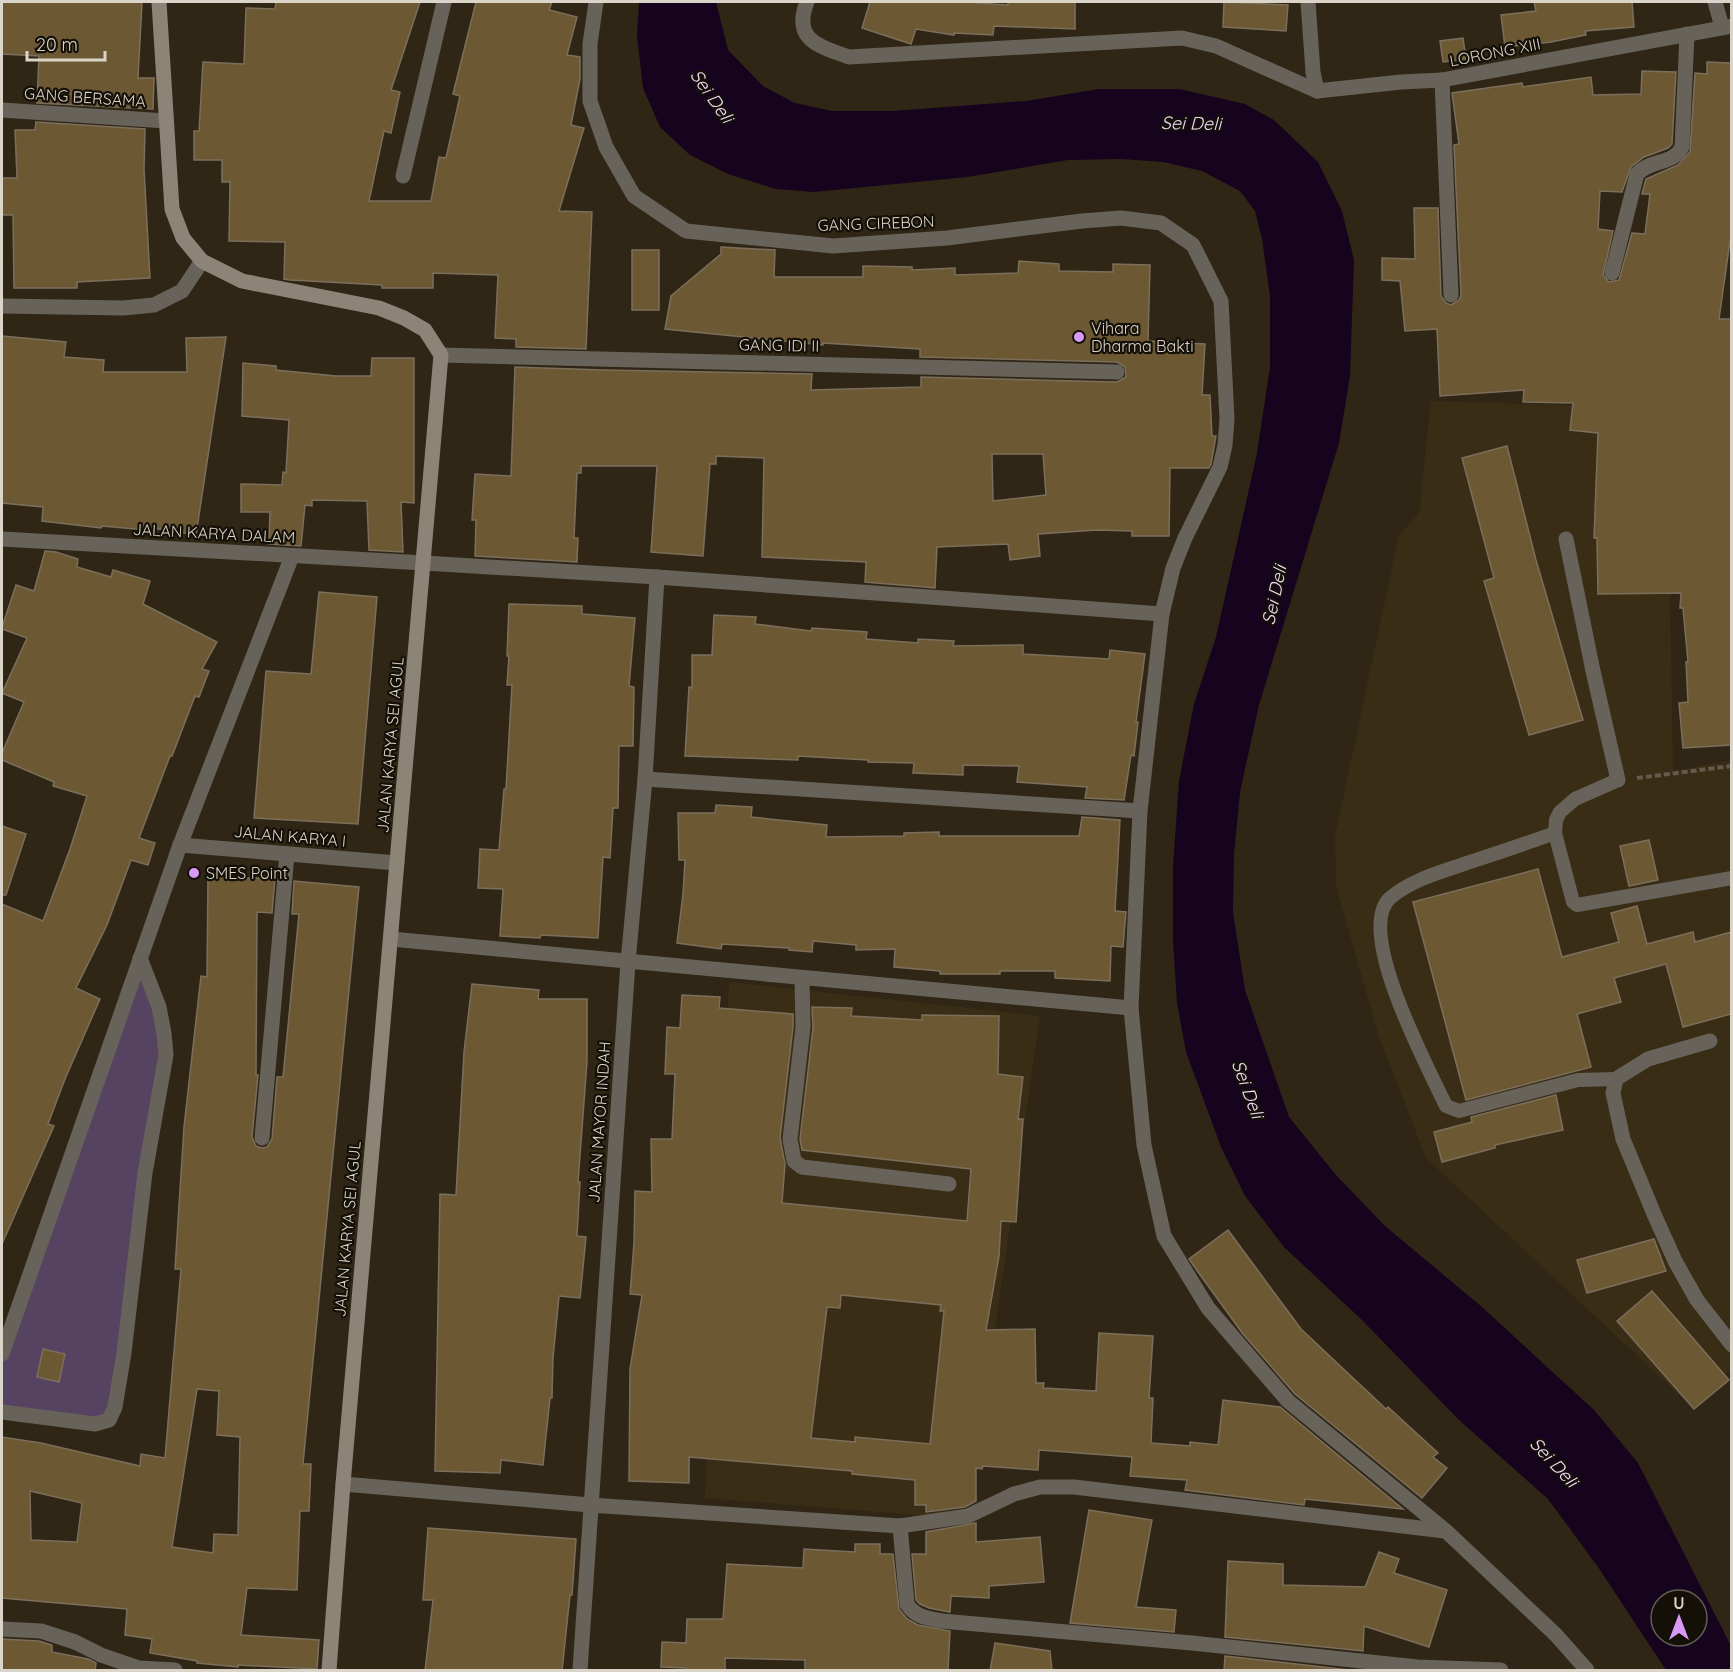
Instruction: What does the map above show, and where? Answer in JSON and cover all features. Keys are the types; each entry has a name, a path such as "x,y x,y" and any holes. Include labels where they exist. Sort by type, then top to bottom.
{"main road":[{"path":"159,2 172,209 183,238 202,261 242,281 379,308 404,318 425,330 441,355"},
{"name":"JALAN KARYA SEI AGUL","path":"329,1671 343,1484 441,355"}],"street":[{"path":"404,176 444,2"},
{"name":"GANG CIREBON","path":"596,2 590,44 590,101 606,147 634,196 686,231 833,246 947,238 1121,218 1161,223 1193,245 1221,301 1227,419 1225,446 1220,467 1173,568 1162,614"},
{"path":"807,2 804,9 803,30 815,45 849,57 1182,38 1216,46 1317,91 1442,80"},
{"path":"1308,2 1313,72 1317,91"},
{"path":"1715,2 1727,27"},
{"name":"LORONG XIII","path":"1451,295 1442,80 1727,27"},
{"path":"1612,273 1637,174 1649,164 1675,157 1682,147 1687,34"},
{"name":"GANG BERSAMA","path":"2,110 166,121"},
{"path":"2,306 123,308 154,305 182,291 202,261"},
{"name":"GANG IDI II","path":"441,355 1117,372"},
{"path":"1566,538 1618,780"},
{"name":"JALAN KARYA DALAM","path":"2,539 657,577 1162,614"},
{"path":"2,1354 180,845 292,556"},
{"name":"JALAN MAYOR INDAH","path":"580,1671 628,962 645,779 657,577"},
{"path":"1162,614 1140,811 1131,1008 1144,1145 1164,1236 1208,1308 1288,1401 1446,1532 1556,1635 1587,1671"},
{"path":"645,779 1140,811"},
{"name":"JALAN KARYA I","path":"180,845 397,863"},
{"path":"262,1138 287,854"},
{"path":"391,939 1131,1008"},
{"path":"2,1412 95,1424 109,1420 115,1407 124,1353 145,1173 166,1055 159,1007 140,958"},
{"path":"802,978 803,1028 790,1138 794,1161 802,1167 949,1184"},
{"path":"1710,1041 1648,1059 1616,1079 1613,1093 1623,1139 1675,1261 1698,1300 1731,1345"},
{"path":"343,1484 590,1505 900,1526 968,1516 1014,1494 1040,1487 1074,1487 1446,1532"},
{"path":"900,1526 907,1604 919,1616 942,1621 1192,1642 1417,1667 1501,1671"},
{"path":"2,1629 41,1631 139,1668 175,1671"}],"lane":[{"path":"1618,780 1575,799 1560,812 1556,820 1555,833 1573,902 1577,905 1615,900 1731,878"},
{"path":"1555,833 1411,882 1388,900 1379,921 1382,946 1394,993 1446,1106 1459,1111 1578,1080 1616,1079"}],"path":[{"path":"1618,780 1731,766"}],"shaded area":[{"path":"1431,401 1667,408 1673,771 1732,760 1731,1370 1690,1405 1426,1158 1378,1034 1336,886 1335,836 1399,535 1419,513"},
{"path":"139,971 162,1033 108,1419 2,1410 2,1363"},
{"path":"729,982 1040,1016 975,1469 943,1517 705,1498"}],"water":[{"name":"Sei Deli","path":"639,2 716,2 728,50 763,86 795,103 832,111 893,111 1026,101 1099,89 1179,89 1245,104 1274,120 1318,162 1342,211 1354,260 1350,376 1339,443 1259,705 1240,792 1234,855 1233,912 1245,990 1289,1117 1336,1175 1385,1226 1482,1307 1594,1410 1638,1463 1702,1588 1649,1588 1649,1644 1598,1567 1548,1499 1458,1419 1362,1320 1284,1247 1245,1196 1221,1147 1186,1052 1177,1003 1173,941 1173,867 1179,781 1194,704 1216,637 1257,453 1270,367 1270,296 1262,239 1255,211 1240,191 1202,171 1163,162 1122,159 1068,160 967,177 814,192 776,189 728,174 690,155 660,127 643,88 637,36"},
{"path":"1709,1603 1731,1646 1731,1670 1666,1670 1651,1648 1709,1648"}],"building":[{"path":"2,2 142,2 138,78 154,78 153,109 37,103 39,56 2,54"},
{"path":"276,2 420,2 391,90 400,92 391,133 384,131 369,201 431,201 439,157 446,158 460,96 453,94 476,2 552,2 549,10 577,17 567,55 580,57 580,79 571,125 584,128 559,211 592,212 586,349 516,347 516,339 495,338 498,275 433,273 433,288 382,288 382,285 290,280 284,279 285,242 229,241 230,182 222,182 222,160 194,160 194,131 199,131 203,62 244,64 246,8 275,9"},
{"path":"870,2 963,2 1008,5 1008,2 1075,2 1075,29 994,26 993,35 954,33 954,35 916,29 911,44 862,28"},
{"path":"1224,2 1288,5 1286,31 1223,27"},
{"path":"1534,2 1632,2 1634,27 1585,31 1586,35 1505,47 1501,15 1536,11"},
{"path":"1463,38 1466,59 1443,62 1440,41"},
{"path":"1707,62 1731,63 1731,234 1719,319 1731,319 1731,745 1683,748 1679,703 1688,702 1686,662 1688,662 1683,608 1680,608 1681,593 1598,594 1597,538 1594,538 1598,433 1570,430 1573,403 1523,402 1524,390 1440,396 1437,329 1405,331 1400,281 1382,280 1382,258 1415,259 1414,208 1438,208 1441,296 1446,303 1451,305 1459,300 1461,295 1454,145 1459,144 1452,93 1522,83 1523,87 1591,77 1593,95 1641,94 1642,71 1676,72 1672,144 1668,148 1644,157 1631,167 1622,192 1600,191 1598,229 1613,231 1603,275 1609,282 1619,280 1632,233 1645,234 1650,194 1642,194 1646,179 1678,165 1690,152 1695,73 1707,74"},
{"path":"36,122 145,129 144,169 150,278 77,282 77,288 14,288 13,215 2,215 2,178 17,178 15,130 35,130"},
{"path":"721,247 775,250 774,277 863,277 863,266 912,267 912,270 955,268 955,275 1018,273 1019,261 1059,264 1059,271 1113,272 1113,264 1150,265 1148,341 1205,344 1202,395 1210,395 1212,436 1216,436 1211,464 1209,468 1170,468 1169,536 1132,536 1132,531 1097,530 1038,534 1040,556 1010,560 1008,544 937,547 935,588 865,582 866,562 762,557 764,458 716,456 716,464 710,464 703,556 651,552 657,466 581,466 581,473 577,473 574,538 578,538 577,562 475,556 476,520 472,520 475,474 511,476 515,367 812,374 811,390 921,387 921,377 1117,382 1126,377 1125,367 1117,362 920,357 920,349 823,343 823,345 665,329 671,296 721,254","holes":["992,454 1043,454 1046,495 993,501"]},
{"path":"632,250 659,250 659,310 632,310"},
{"path":"2,336 66,342 64,357 104,360 103,372 187,372 186,338 226,337 196,535 146,527 146,530 102,526 101,528 42,521 43,507 2,503"},
{"path":"372,358 414,358 414,503 401,502 403,552 369,550 367,501 312,500 312,506 305,505 301,546 269,544 270,512 241,512 241,484 282,485 283,472 286,473 289,420 242,416 243,363 276,366 276,370 336,376 371,376"},
{"path":"1507,446 1536,560 1583,720 1529,735 1484,581 1494,578 1462,458"},
{"path":"45,551 78,559 77,567 111,577 113,570 150,581 143,604 217,642 202,669 209,671 199,697 195,696 139,838 155,843 148,865 131,860 107,925 76,988 100,999 48,1124 54,1126 2,1244 2,904 43,921 87,796 53,786 54,782 2,760 2,753 24,702 2,693 27,638 2,629 2,627 16,585 34,591"},
{"path":"319,592 377,597 358,824 254,818 266,671 311,674"},
{"path":"509,604 582,606 582,614 635,618 629,686 634,687 633,746 619,746 618,808 613,808 610,858 603,857 598,938 541,935 540,938 500,936 503,889 478,888 480,849 499,850 504,789 506,789 512,685 507,685"},
{"path":"714,615 756,617 755,624 811,631 812,628 867,632 866,639 918,643 918,639 954,641 953,646 1023,645 1023,654 1109,659 1110,650 1145,654 1134,756 1131,755 1124,800 1085,798 1087,787 1017,782 1019,766 963,765 963,775 913,773 914,763 798,756 798,760 685,756 689,687 692,688 692,655 712,655"},
{"path":"716,805 752,807 751,817 827,825 826,837 904,836 904,833 939,832 939,836 1079,836 1082,817 1120,820 1115,911 1126,912 1123,947 1111,946 1110,981 1055,978 1055,971 940,974 940,971 894,967 895,949 856,950 856,945 813,941 812,952 789,950 789,948 722,944 721,949 677,943 685,860 679,860 678,813 715,813"},
{"path":"2,826 26,834 6,895 2,895"},
{"path":"1649,840 1658,880 1629,886 1620,846"},
{"path":"1538,869 1562,957 1619,942 1611,913 1637,906 1647,944 1693,932 1695,942 1731,932 1731,1014 1683,1027 1666,964 1614,978 1621,1002 1577,1014 1591,1067 1466,1100 1413,902"},
{"path":"208,876 275,879 272,913 257,912 256,1075 258,1075 252,1137 256,1146 267,1147 272,1139 277,1077 283,1077 299,914 292,914 294,881 359,887 303,1464 311,1464 309,1511 300,1511 297,1590 247,1588 241,1635 319,1640 317,1669 238,1665 238,1667 197,1663 197,1661 150,1653 152,1639 125,1635 127,1609 2,1598 2,1437 41,1443 140,1466 141,1454 165,1458 181,1269 175,1269 184,1127 201,976 207,977","holes":["197,1389 219,1391 217,1435 240,1437 238,1535 214,1534 213,1553 172,1547","30,1491 82,1503 77,1542 31,1540"]},
{"path":"472,984 539,990 538,999 587,999 587,1062 578,1182 580,1182 577,1236 586,1237 580,1298 559,1296 552,1398 550,1398 543,1465 501,1460 500,1473 435,1471 440,1194 456,1195 464,1052"},
{"path":"682,995 720,997 719,1008 793,1014 780,1138 785,1164 782,1203 967,1221 971,1169 802,1150 800,1139 813,1028 812,1007 852,1008 851,1016 922,1020 922,1015 999,1016 998,1074 1023,1077 1018,1119 1023,1119 1016,1222 1001,1221 999,1256 986,1330 1035,1329 1036,1383 1044,1383 1043,1388 1096,1391 1099,1333 1153,1336 1149,1398 1153,1398 1151,1443 1190,1446 1190,1442 1218,1445 1223,1400 1280,1407 1403,1509 1305,1499 1304,1505 1185,1490 1187,1480 1130,1476 1132,1457 1039,1450 1038,1470 983,1466 982,1469 976,1468 976,1501 965,1507 926,1512 926,1505 915,1505 915,1480 852,1474 852,1471 689,1457 689,1483 629,1481 630,1369 642,1295 630,1294 635,1191 652,1192 651,1139 672,1139 675,1074 665,1074 667,1027 680,1028","holes":["841,1295 941,1305 940,1311 944,1311 930,1444 855,1437 855,1442 811,1438 827,1307 840,1308"]},
{"path":"1556,1095 1563,1130 1495,1145 1495,1148 1442,1162 1434,1132 1472,1122 1471,1117"},
{"path":"1228,1230 1301,1329 1386,1409 1388,1407 1438,1453 1433,1457 1447,1468 1422,1498 1295,1394 1243,1334 1198,1272 1189,1259"},
{"path":"1654,1239 1666,1271 1587,1293 1577,1260"},
{"path":"1652,1291 1729,1380 1694,1409 1617,1321"},
{"path":"43,1349 65,1354 59,1382 37,1377"},
{"path":"1089,1510 1152,1520 1136,1607 1176,1610 1174,1632 1070,1623"},
{"path":"976,1523 976,1542 1040,1537 1044,1582 989,1586 989,1598 951,1596 950,1612 920,1604 916,1600 912,1554 926,1554 926,1532"},
{"path":"428,1528 576,1539 572,1595 570,1595 562,1671 425,1671 433,1600 423,1600"},
{"path":"855,1544 880,1544 880,1554 893,1554 899,1609 907,1619 918,1625 950,1631 948,1671 805,1671 805,1660 725,1658 725,1671 686,1671 686,1668 661,1667 662,1642 686,1643 687,1619 723,1619 727,1564 803,1568 804,1549 855,1552"},
{"path":"1379,1552 1399,1559 1394,1573 1447,1590 1429,1647 1364,1626 1363,1651 1225,1637 1228,1561 1283,1564 1283,1585 1365,1587"},
{"path":"2,1639 39,1641 52,1645 52,1652 88,1659 96,1663 95,1671 2,1671"},
{"path":"995,1643 1050,1651 1052,1671 990,1671"},
{"path":"1225,1656 1358,1671 1224,1671"}],"place":[{"name":"Vihara Dharma Bakti","path":"1079,337"},
{"name":"SMES Point","path":"194,873"}]}
